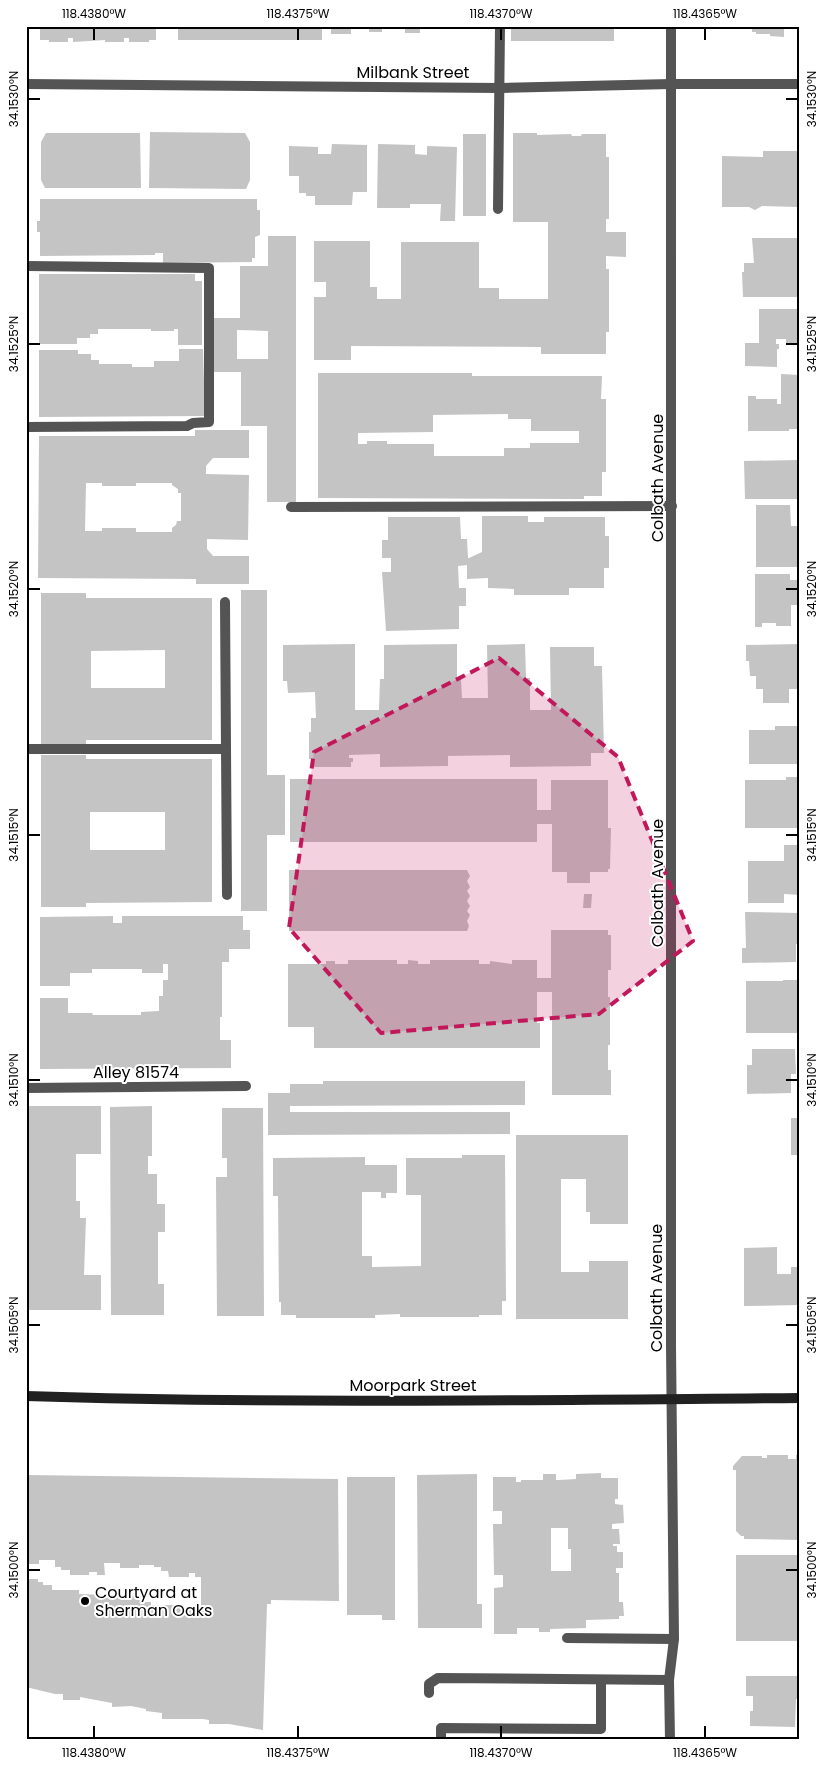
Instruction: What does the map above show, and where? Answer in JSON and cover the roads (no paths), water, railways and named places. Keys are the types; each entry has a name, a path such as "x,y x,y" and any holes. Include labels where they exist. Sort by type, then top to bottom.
{"main road":[{"name":"Moorpark Street","path":"26,1396 172,1400 800,1398"}],"street":[{"path":"498,209 501,88 500,26"},
{"name":"Colbath Avenue","path":"670,1740 669,1680 674,1639 672,1399 671,26"},
{"name":"Milbank Street","path":"26,84 501,88 671,84 800,84"},
{"path":"26,266 209,268 210,422 193,422 187,426 26,427"},
{"path":"291,507 672,506"},
{"path":"225,602 227,895"},
{"path":"26,749 226,749"},
{"name":"Alley 81574","path":"26,1088 246,1086"},
{"path":"568,1638 674,1639"},
{"path":"429,1693 429,1684 438,1678 669,1680"},
{"path":"441,1740 441,1728 601,1729 600,1680"}],"place":[{"name":"Courtyard at Sherman Oaks","path":"85,1601"}]}
